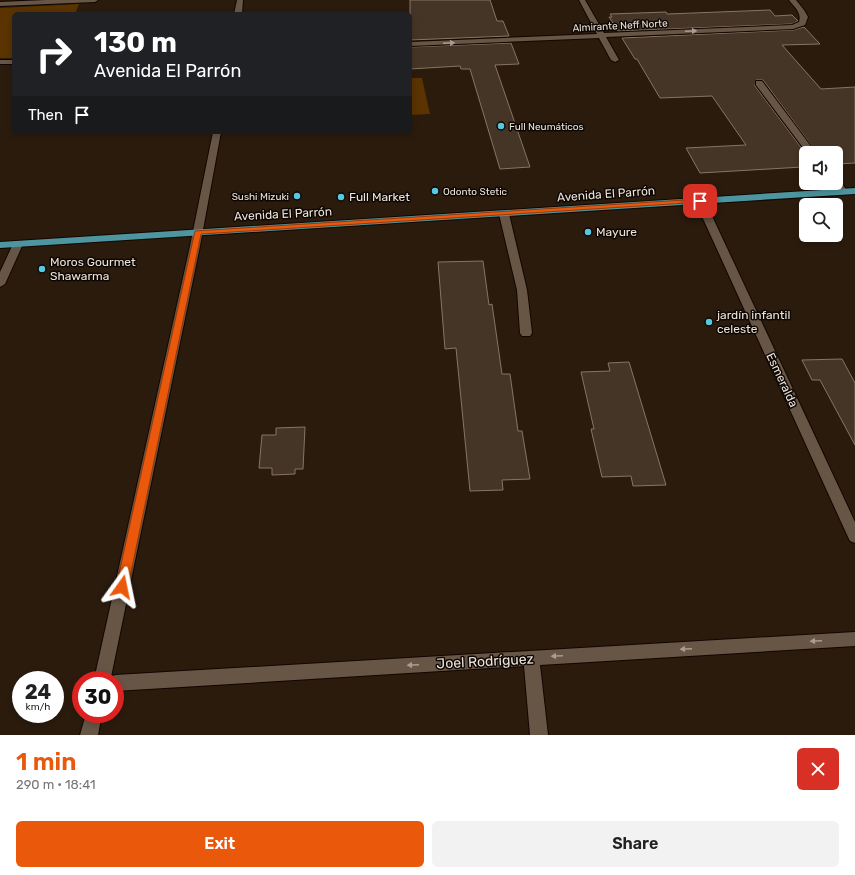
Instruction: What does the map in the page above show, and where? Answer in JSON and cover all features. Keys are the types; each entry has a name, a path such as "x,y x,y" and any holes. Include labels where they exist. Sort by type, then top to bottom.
{"main road":[{"name":"Avenida El Parrón","path":"0,245 855,191"}],"street":[{"path":"0,4 95,0"},
{"path":"238,12 240,0"},
{"path":"582,0 615,60"},
{"name":"Almirante Neff Norte","path":"412,44 793,27 802,23 804,17 802,11 792,0"},
{"path":"0,62 12,62"},
{"path":"759,83 807,146"},
{"path":"104,671 198,232 217,134"},
{"name":"Esmeralda","path":"700,201 855,537"},
{"path":"504,214 522,290 526,333"},
{"path":"0,284 18,244"},
{"name":"Joel Rodríguez","path":"124,682 855,639"},
{"path":"531,658 539,735"},
{"path":"90,735 92,723"}],"shaded area":[{"path":"79,4 76,12 12,12 12,58 0,58 0,8"},
{"path":"412,78 422,78 430,114 412,115"}],"building":[{"path":"410,0 490,0 497,21 503,21 509,36 412,40 412,12 410,12"},
{"path":"770,10 775,16 792,15 798,21 792,24 618,31 609,17 612,17 610,14 666,12 667,14"},
{"path":"804,27 820,44 782,45 821,89 855,87 855,163 843,164 843,146 812,146 763,80 756,80 755,86 800,146 799,167 700,173 686,148 746,145 712,96 660,98 637,59 635,59 622,38 793,30"},
{"path":"511,43 519,64 495,65 530,167 500,169 470,69 461,69 460,66 412,69 412,47"},
{"path":"483,261 489,305 492,304 502,374 510,374 518,431 522,431 530,479 502,480 503,490 470,491 456,348 445,349 438,262"},
{"path":"842,359 855,383 855,445 820,380 812,380 802,360"},
{"path":"629,362 666,485 633,486 631,476 602,477 591,429 594,429 581,372 610,371 608,363"},
{"path":"305,427 303,469 295,469 295,474 272,475 272,468 259,468 262,435 276,435 276,428"}],"place":[{"name":"Full Neumáticos","path":"501,126"},
{"name":"Odonto Stetic","path":"435,191"},
{"name":"Sushi Mizuki","path":"297,196"},
{"name":"Full Market","path":"341,197"},
{"name":"Mayure","path":"588,232"},
{"name":"Moros Gourmet Shawarma","path":"42,269"},
{"name":"jardín infantil celeste","path":"709,322"}],"route":[{"path":"122,587 198,232 700,201"}]}
